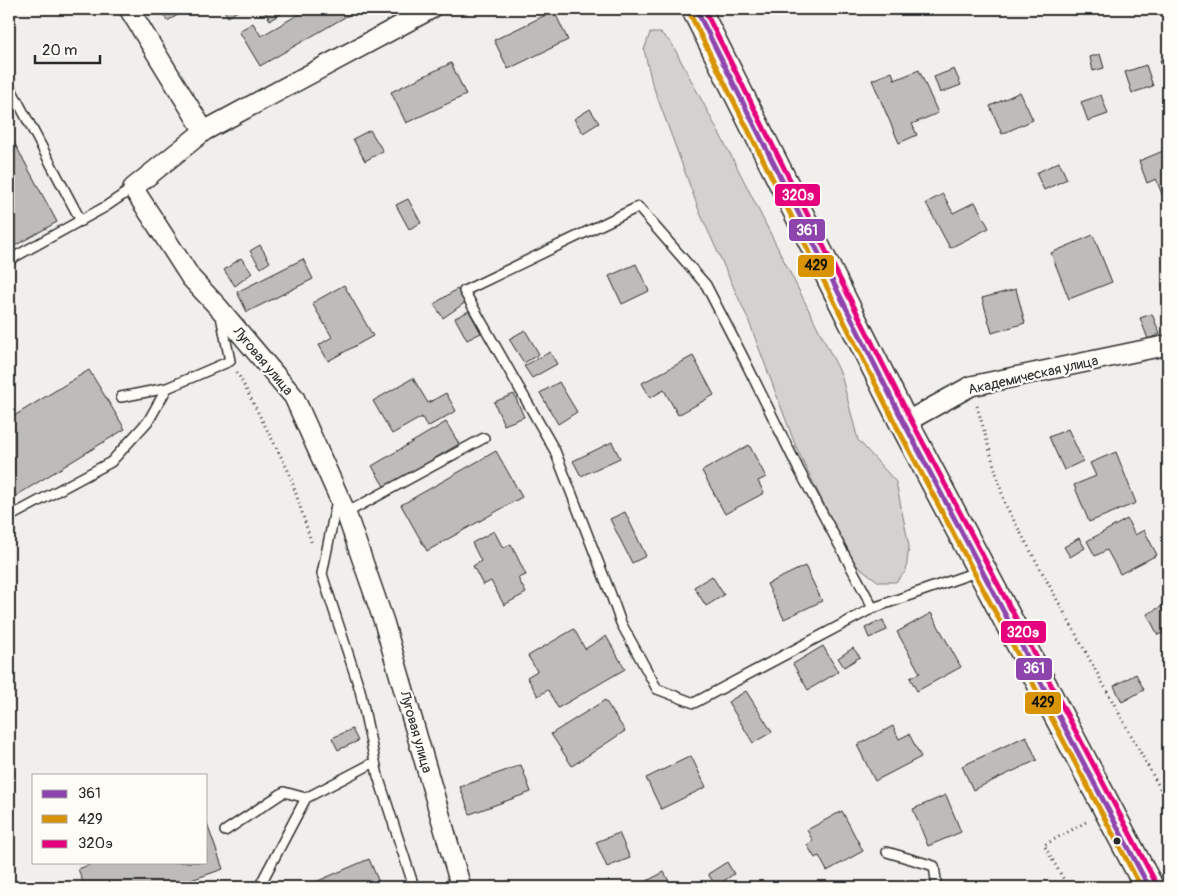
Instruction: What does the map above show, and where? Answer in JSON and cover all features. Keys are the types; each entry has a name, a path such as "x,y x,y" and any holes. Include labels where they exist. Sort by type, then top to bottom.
{"main road":[{"path":"696,9 904,423 1149,887"}],"street":[{"path":"129,9 204,132"},
{"path":"133,188 204,132 430,9"},
{"name":"Луговая улица","path":"133,188 191,278 219,308 294,397 346,513 384,622 461,887"},
{"name":"Академическая улица","path":"904,423 971,386 1168,345"}],"lane":[{"path":"9,85 80,221"},
{"path":"9,260 105,207 133,188"},
{"path":"873,608 798,468 706,285 638,207 464,291 555,451 612,595 621,623 657,689 694,703 873,608 981,570"},
{"path":"121,397 167,388 230,361 219,308"},
{"path":"9,517 111,462 149,420 167,388"},
{"path":"346,513 484,438"},
{"path":"338,495 322,574 360,690 378,776 414,887"},
{"path":"259,887 306,798 375,762"},
{"path":"225,830 284,792 306,798"},
{"path":"887,852 934,866 937,887"}],"path":[{"path":"230,361 289,472 322,574"},
{"path":"971,386 1004,504 1168,802"},
{"path":"1068,887 1044,845 1086,822"}],"shaded area":[{"path":"650,33 661,33 672,44 736,165 841,374 858,440 896,482 909,546 906,571 896,582 879,582 852,562 796,447 748,319 700,213 652,83 644,50"}],"building":[{"path":"160,9 189,9 167,21"},
{"path":"223,9 241,9 228,17"},
{"path":"263,9 290,9 270,20"},
{"path":"308,9 359,9 260,66 239,31 253,23 261,36"},
{"path":"844,9 866,9 847,16"},
{"path":"554,11 568,40 508,69 494,40"},
{"path":"1100,54 1104,68 1093,71 1090,57"},
{"path":"1168,57 1168,74 1165,75 1160,60"},
{"path":"451,63 466,95 406,123 391,92"},
{"path":"1146,65 1153,86 1132,93 1125,72"},
{"path":"954,69 961,85 940,93 934,77"},
{"path":"919,70 938,113 912,124 917,135 899,143 872,80 892,72 895,80"},
{"path":"1020,92 1033,120 1002,134 990,106"},
{"path":"1101,95 1108,114 1088,121 1081,102"},
{"path":"590,109 599,123 583,133 574,119"},
{"path":"1168,127 1168,144 1162,129"},
{"path":"370,130 383,151 365,161 353,139"},
{"path":"9,133 57,222 9,249"},
{"path":"1168,149 1168,198 1164,199 1156,179 1147,183 1139,161"},
{"path":"1059,162 1067,179 1044,190 1036,173"},
{"path":"943,194 953,213 975,202 989,228 950,248 926,203"},
{"path":"408,199 421,223 409,229 396,205"},
{"path":"1093,235 1112,282 1069,299 1051,253"},
{"path":"260,245 270,262 261,268 250,251"},
{"path":"241,258 252,273 235,286 224,270"},
{"path":"303,259 313,279 247,312 237,292"},
{"path":"636,264 649,291 622,304 609,276"},
{"path":"344,285 373,336 328,361 319,345 332,337 312,303"},
{"path":"457,289 466,302 443,318 434,304"},
{"path":"1016,289 1025,323 992,333 982,298"},
{"path":"469,311 481,333 467,340 455,318"},
{"path":"1152,314 1160,334 1148,339 1140,318"},
{"path":"525,330 539,354 524,363 509,339"},
{"path":"550,352 557,364 532,378 524,366"},
{"path":"693,356 714,395 678,415 664,390 650,398 642,383"},
{"path":"89,370 125,429 9,500 9,419"},
{"path":"413,378 428,403 446,393 456,411 427,427 422,417 392,434 373,401"},
{"path":"559,382 577,412 558,424 540,393"},
{"path":"514,394 524,417 504,425 494,402"},
{"path":"446,422 459,444 385,488 372,466"},
{"path":"1068,429 1083,461 1064,470 1049,437"},
{"path":"612,442 620,458 581,476 573,461"},
{"path":"749,445 766,477 758,481 764,493 725,514 702,471"},
{"path":"496,451 522,497 427,551 401,505"},
{"path":"1116,452 1136,503 1089,522 1074,485 1096,476 1090,463"},
{"path":"625,512 646,556 632,563 610,519"},
{"path":"1127,519 1135,535 1144,530 1157,555 1120,574 1107,550 1095,556 1087,541"},
{"path":"494,531 503,548 511,544 526,575 518,578 526,593 504,605 491,581 483,585 473,566 481,561 472,543"},
{"path":"1079,538 1085,548 1070,557 1064,547"},
{"path":"805,566 822,601 784,619 767,584"},
{"path":"712,576 724,595 706,606 694,587"},
{"path":"1168,603 1168,630 1158,635 1147,614"},
{"path":"931,613 961,667 917,691 910,678 920,673 897,632"},
{"path":"883,620 887,630 869,638 865,628"},
{"path":"574,629 585,649 606,636 625,669 558,708 548,690 538,696 527,677 537,671 528,656"},
{"path":"823,646 838,672 808,690 793,664"},
{"path":"853,648 860,657 844,667 838,658"},
{"path":"1136,674 1144,690 1122,702 1114,686"},
{"path":"746,691 772,732 753,743 728,702"},
{"path":"605,700 625,731 572,766 551,734"},
{"path":"893,726 899,739 909,734 921,757 875,781 857,745"},
{"path":"352,729 358,741 338,750 332,738"},
{"path":"1026,736 1037,760 973,790 962,766"},
{"path":"691,756 706,787 661,809 646,778"},
{"path":"521,765 531,792 470,814 460,787"},
{"path":"946,795 961,832 928,846 913,809"},
{"path":"842,811 863,851 827,871 819,856 815,858 807,845 813,841 807,830"},
{"path":"208,827 223,869 171,887 85,887 78,869 92,864 208,864"},
{"path":"619,833 630,858 607,867 596,842"},
{"path":"369,859 381,887 304,887"},
{"path":"727,862 734,874 716,886 708,874"},
{"path":"664,872 672,887 650,887 647,881"}],"transit line":[{"name":"361","path":"696,9 904,423 1149,887"},
{"name":"320э","path":"704,9 911,420 1156,883"},
{"name":"429","path":"689,12 897,427 1141,887"}]}
